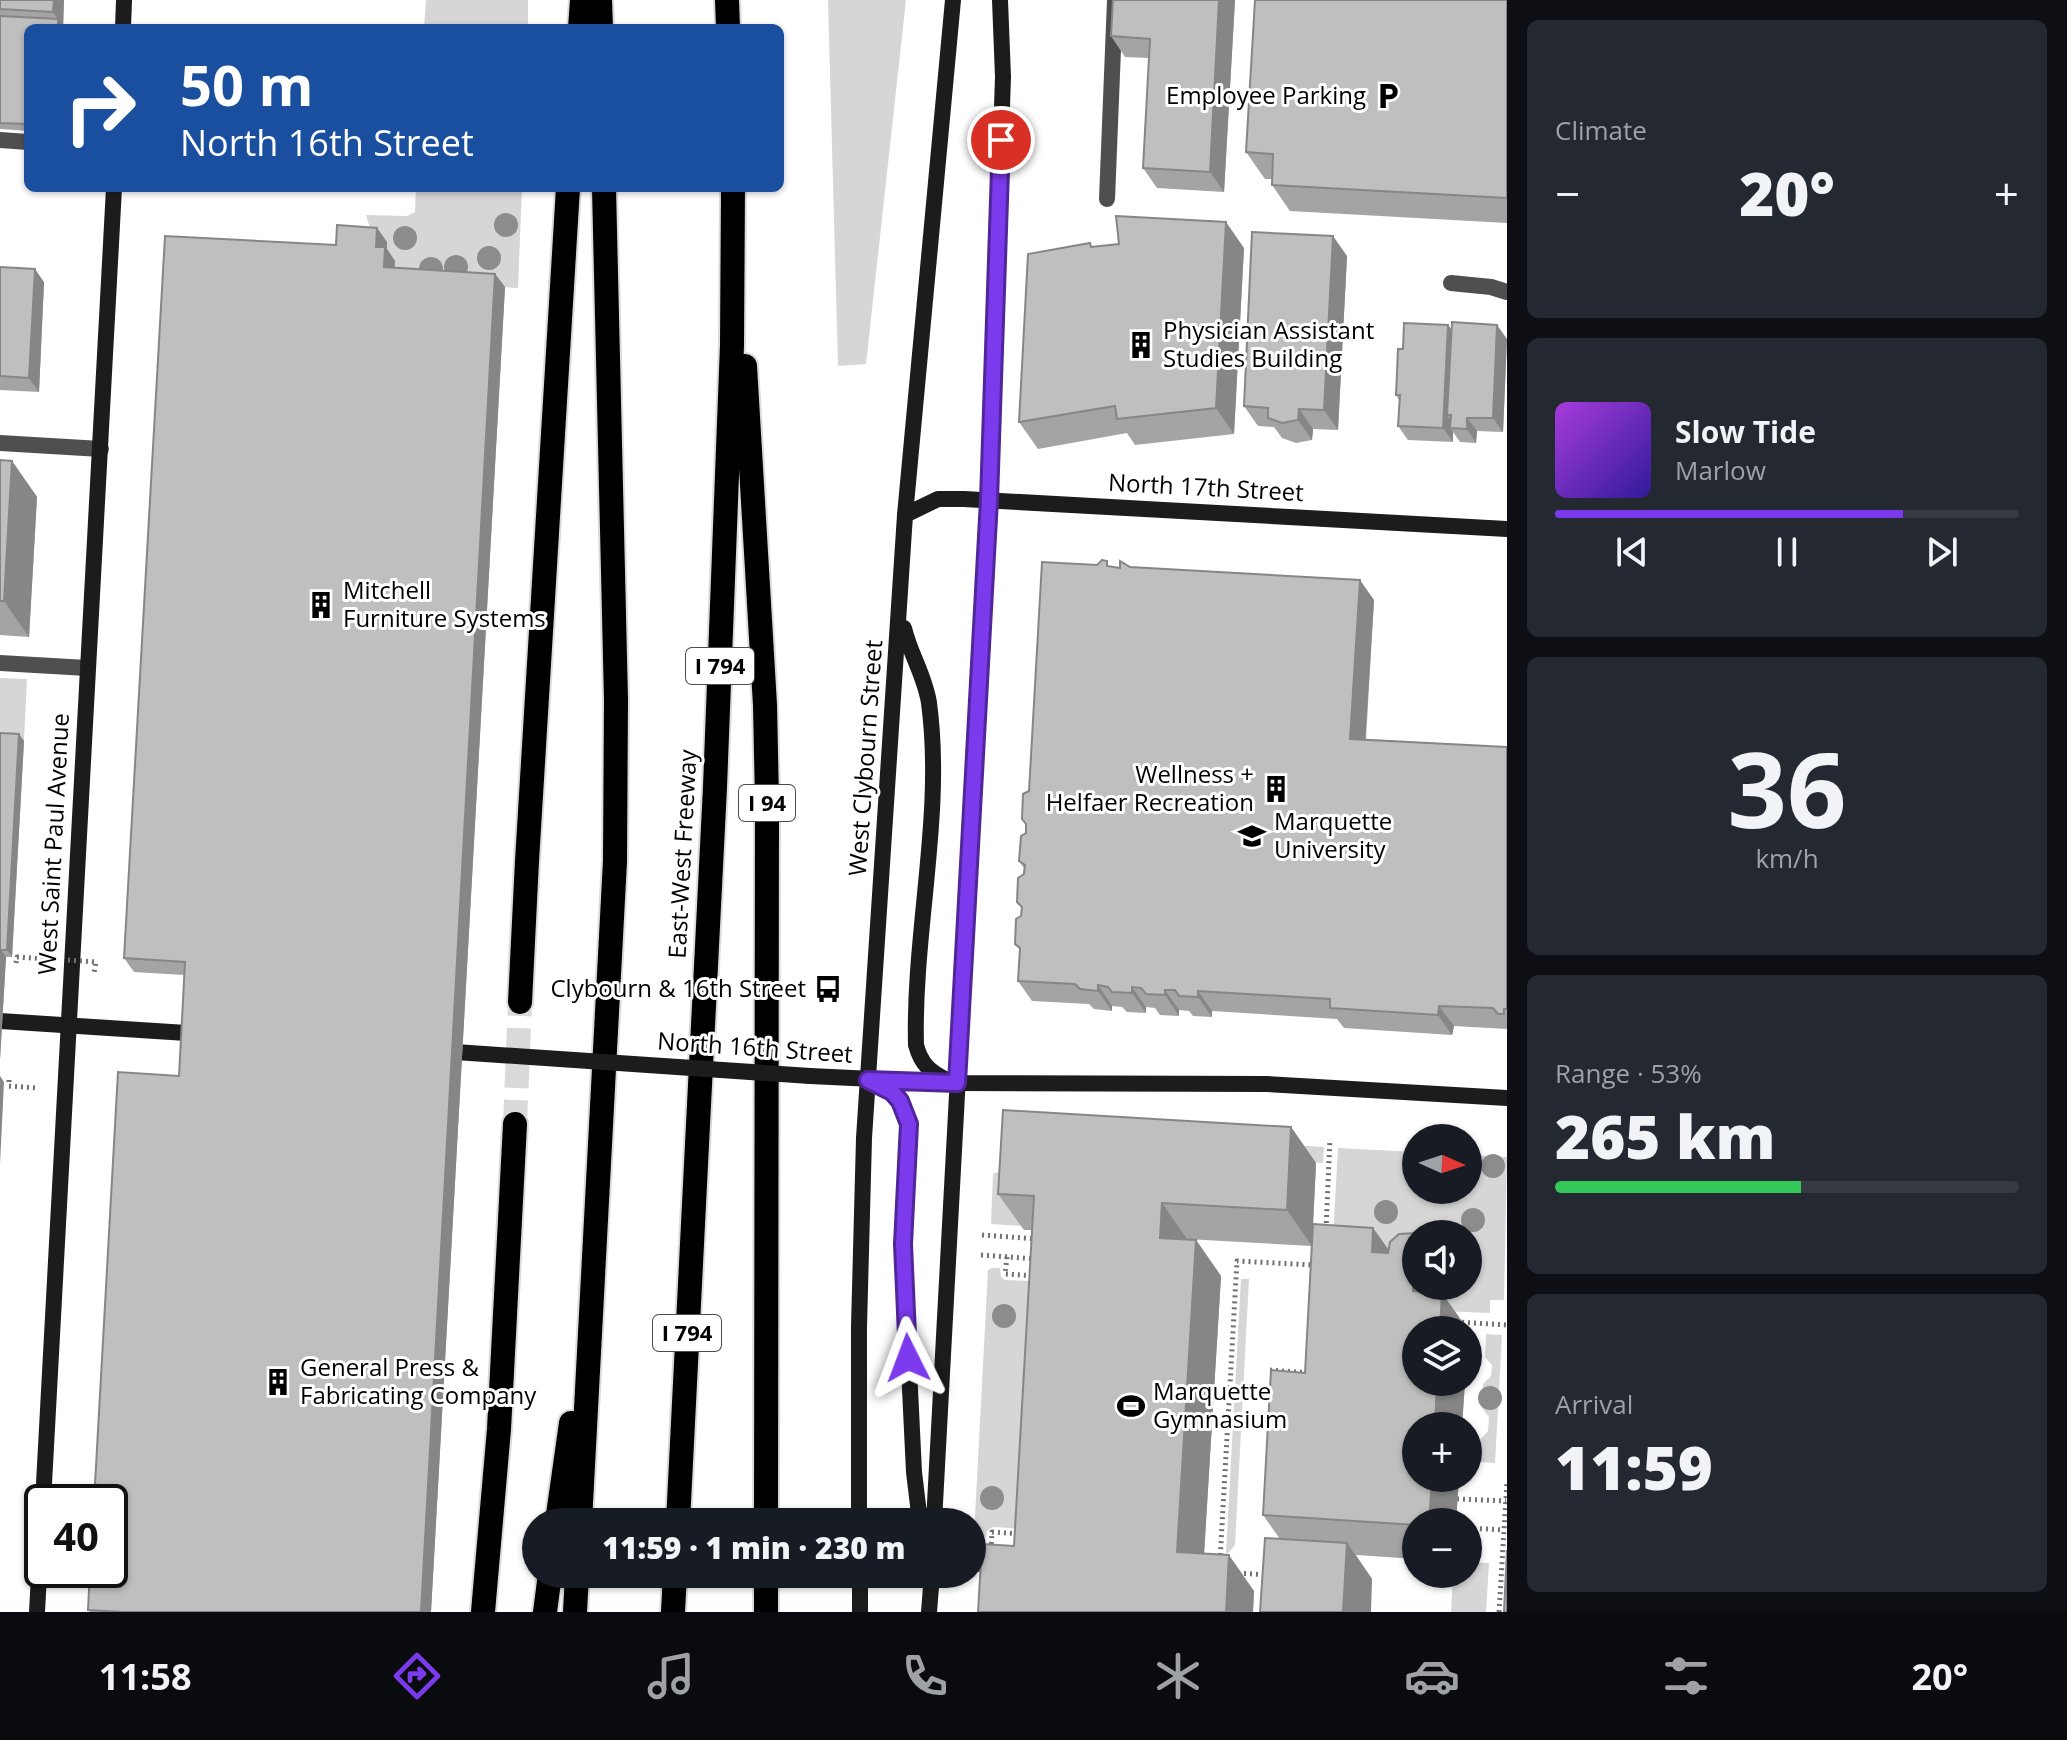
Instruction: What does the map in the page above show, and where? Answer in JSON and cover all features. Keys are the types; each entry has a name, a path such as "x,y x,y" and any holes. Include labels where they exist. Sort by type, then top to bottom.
{"highway":[{"path":"580,24 582,0"},
{"path":"600,0 601,24"},
{"path":"727,0 728,24"},
{"path":"520,1002 568,192"},
{"path":"581,1508 615,861 616,700 604,192"},
{"name":"East-West Freeway","path":"679,1508 716,756 732,345 733,192"},
{"name":"I 94","path":"733,192 766,737 766,1508"},
{"path":"483,1612 499,1429 515,1124"},
{"path":"559,1508 594,1250"},
{"path":"545,1612 548,1588"},
{"path":"575,1612 576,1588"},
{"path":"673,1612 674,1588"},
{"path":"766,1588 766,1612"}],"street":[{"path":"123,24 124,0"},
{"name":"West Clybourn Street","path":"859,1508 859,1327 868,1080 905,515 953,0"},
{"path":"935,1508 989,500 1003,77 1000,0"},
{"path":"1107,199 1115,0"},
{"path":"0,140 24,142"},
{"name":"West Saint Paul Avenue","path":"44,1484 114,192"},
{"path":"1451,283 1507,292"},
{"path":"0,443 101,449"},
{"name":"North 17th Street","path":"905,515 938,499 989,500 1507,529"},
{"path":"900,614 905,636 923,678 931,721 932,772 916,1045 920,1060 927,1069 957,1083"},
{"path":"0,663 87,668"},
{"path":"0,1021 222,1036"},
{"name":"North 16th Street","path":"429,1050 868,1080 1266,1084 1507,1098"},
{"path":"868,1080 892,1092 900,1101 909,1124 903,1244 918,1508"},
{"path":"37,1612 38,1588"},
{"path":"860,1588 860,1612"},
{"path":"929,1588 930,1608"}],"path":[{"path":"16,963 17,957 96,962 94,973"},
{"path":"9,1080 9,1086 45,1088"},
{"path":"1325,1238 1330,1139"},
{"path":"982,1235 1043,1239"},
{"path":"981,1255 1042,1259"},
{"path":"1007,1257 1005,1274 1044,1276"},
{"path":"1220,1572 1237,1261 1324,1266"},
{"path":"1482,1323 1507,1325"},
{"path":"1270,1370 1320,1373"},
{"path":"1499,1612 1507,1482"},
{"path":"1457,1499 1506,1501"},
{"path":"1482,1529 1504,1530"},
{"path":"986,1550 994,1550 992,1532 1030,1535"},
{"path":"986,1570 995,1570"},
{"path":"1233,1573 1273,1575"}],"shaded area":[{"path":"426,0 528,0 528,24 424,24"},
{"path":"828,0 906,0 866,364 838,366"},
{"path":"416,192 522,192 518,288 394,281 374,241 366,215 407,216 415,212"},
{"path":"0,678 27,679 24,741 0,740"},
{"path":"1257,1143 1324,1147 1323,1163 1028,1146 1024,1226 991,1224 993,1174 1018,1174 1018,1149 1014,1149 1015,1144"},
{"path":"1338,1148 1402,1151 1402,1204 1482,1204 1482,1156 1507,1157 1504,1300 1490,1300 1490,1313 1439,1311 1439,1300 1482,1300 1482,1220 1402,1220 1402,1262 1330,1409 1318,1396 1331,1272"},
{"path":"1000,1268 1001,1277 1005,1280 1056,1282 1043,1530 993,1527 987,1531 986,1537 986,1508 975,1508 988,1270"},
{"path":"1241,1279 1249,1279 1235,1545 1226,1553"},
{"path":"1486,1334 1502,1335 1495,1463 1482,1462 1482,1438 1488,1431 1489,1417 1482,1408 1483,1384 1491,1376 1492,1365 1485,1357"},
{"path":"1482,1563 1489,1563 1486,1612 1451,1612 1452,1588 1482,1588"}],"building":[{"path":"0,0 54,0 53,12 0,9"},
{"path":"1113,0 1219,0 1210,172 1143,168 1150,39 1111,36"},
{"name":"Employee Parking","path":"1255,0 1507,0 1507,198 1272,185 1273,154 1246,152"},
{"path":"0,16 58,19 58,24 24,24 24,124 0,123"},
{"name":"Physician Assistant Studies Building","path":"1116,216 1226,222 1216,408 1117,419 1115,406 1019,422 1028,254 1090,243 1091,247 1119,244"},
{"path":"337,225 377,228 376,247 385,247 384,267 495,274 421,1612 88,1610 89,1588 128,1588 128,1484 95,1484 118,1072 179,1076 185,962 124,958 165,236 336,245"},
{"path":"1252,232 1333,236 1324,410 1299,409 1298,420 1282,423 1268,418 1268,408 1244,406"},
{"path":"0,267 35,269 29,378 0,376"},
{"path":"1452,322 1497,325 1493,418 1467,418 1467,429 1450,428 1451,415 1447,415"},
{"path":"1404,323 1448,325 1443,428 1398,426 1398,349 1403,349"},
{"path":"0,460 12,461 4,601 0,601"},
{"name":"Marquette University","path":"1102,560 1107,561 1107,566 1120,568 1120,561 1130,567 1360,580 1350,739 1507,747 1507,1009 1504,1009 1504,1014 1498,1014 1493,1008 1439,1006 1438,1015 1330,1008 1330,999 1198,991 1198,997 1179,996 1175,990 1165,990 1165,995 1146,994 1141,988 1132,987 1132,993 1112,992 1108,987 1098,985 1098,991 1080,989 1075,984 1018,981 1020,948 1015,944 1016,919 1021,916 1022,907 1017,902 1018,878 1024,874 1025,865 1019,861 1021,836 1026,833 1026,824 1022,819 1023,794 1029,791 1042,562 1097,565"},
{"path":"0,733 19,734 7,950 1,950 0,968"},
{"name":"Marquette Gymnasium","path":"1003,1110 1291,1127 1287,1210 1162,1203 1160,1238 1196,1240 1177,1552 1229,1555 1226,1612 978,1612 979,1588 986,1588 986,1544 1014,1546 1034,1196 998,1194"},
{"path":"1313,1224 1373,1228 1372,1252 1388,1253 1390,1242 1402,1234 1402,1300 1442,1300 1441,1316 1402,1316 1402,1396 1436,1396 1436,1412 1402,1412 1402,1492 1431,1492 1430,1508 1402,1508 1402,1524 1263,1515 1271,1370 1305,1373"},
{"path":"1265,1538 1347,1543 1343,1612 1260,1612"},
{"path":"1507,1550 1507,1612 1504,1612"}],"tunnel":[{"path":"515,1124 520,1002"}],"place":[{"name":"Employee Parking","path":"1388,96"},
{"name":"Physician Assistant Studies Building","path":"1141,345"},
{"name":"Mitchell Furniture Systems","path":"321,605"},
{"name":"Wellness + Helfaer Recreation","path":"1276,789"},
{"name":"Marquette University","path":"1252,836"},
{"name":"Clybourn & 16th Street","path":"828,989"},
{"name":"General Press & Fabricating Company","path":"278,1382"},
{"name":"Marquette Gymnasium","path":"1131,1406"}],"route":[{"path":"908,1358 903,1244 909,1124 900,1101 892,1092 868,1080 957,1083 989,500 1001,140"}]}
